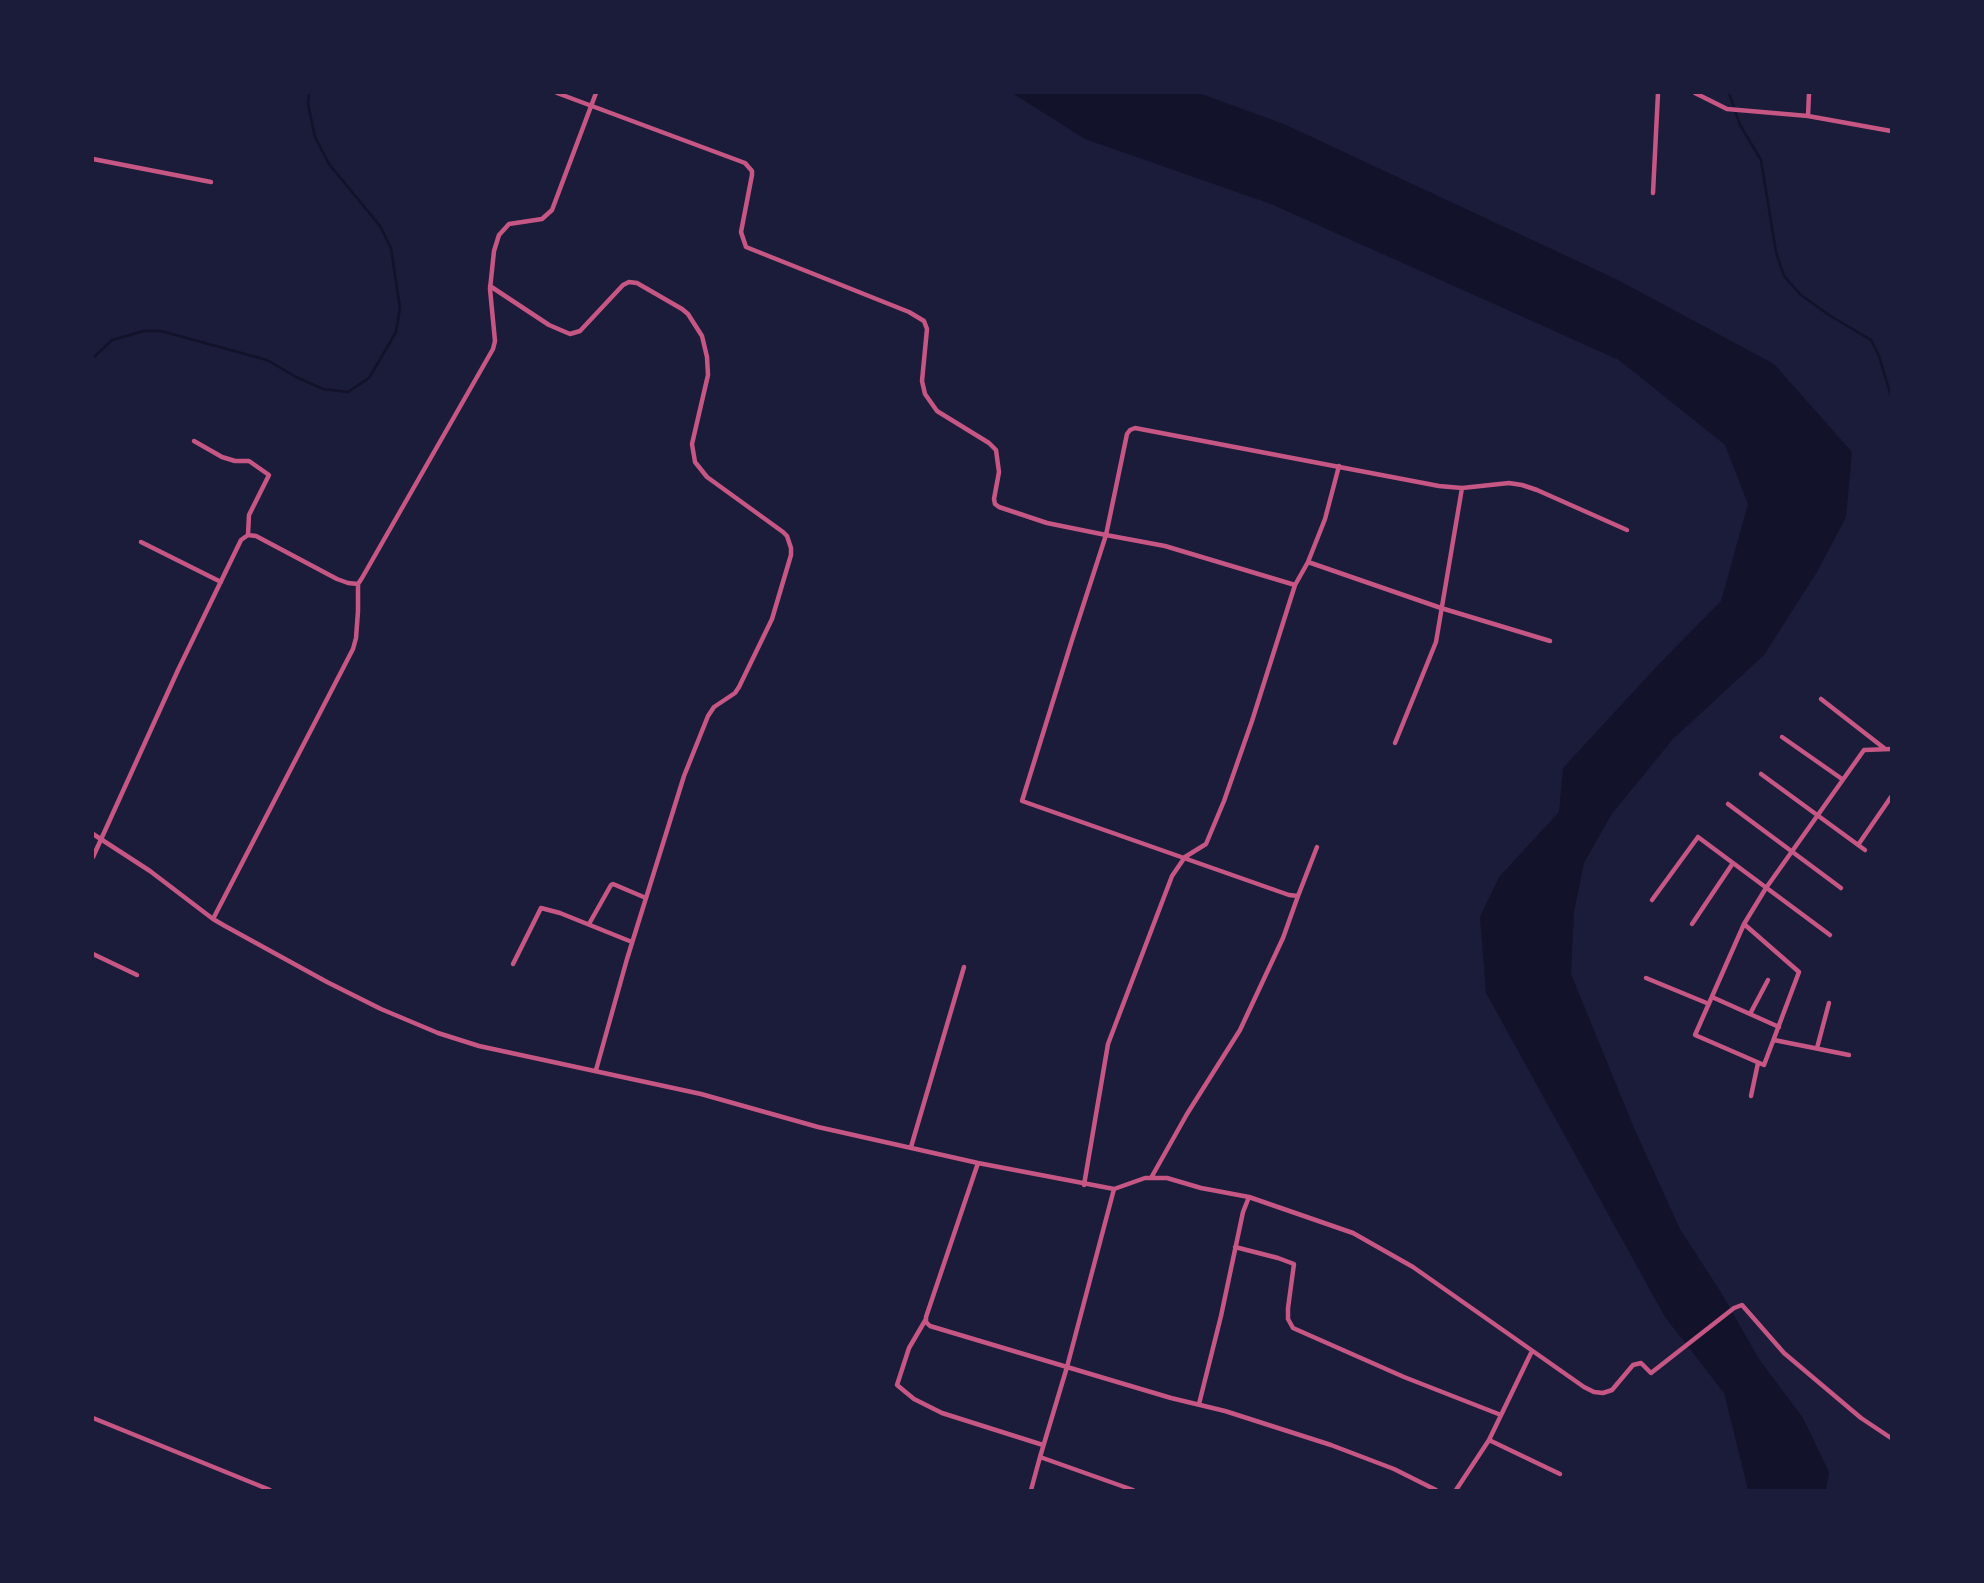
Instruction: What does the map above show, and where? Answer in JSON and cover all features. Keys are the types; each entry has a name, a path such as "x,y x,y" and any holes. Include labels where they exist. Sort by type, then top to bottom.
{"street":[{"path":"557,93 745,163 752,171 741,232 746,247 909,312 924,321 927,328 922,381 925,394 937,411 996,450 999,464 994,499 997,506 1047,523 1165,546 1295,585"},
{"path":"213,919 352,649 356,638 358,583 493,349 495,341 490,286 496,243 506,226 515,222 542,219 552,210 596,93"},
{"path":"1653,193 1657,93"},
{"path":"1695,93 1727,109 1808,116 1891,131"},
{"path":"1808,116 1809,93"},
{"path":"93,159 211,182"},
{"path":"490,286 549,325 570,334 580,331 623,285 629,282 637,283 688,314 702,336 708,375 692,444 695,462 707,477 783,532 790,542 791,555 772,618 739,687 708,716 684,776 632,942 596,1070"},
{"path":"1298,896 1022,801 1106,535 1127,434 1132,429 1439,486 1462,488 1498,484 1522,485 1627,530"},
{"path":"194,441 222,457 249,461 269,475 249,515 248,536"},
{"path":"1084,1185 1108,1044 1172,876 1185,857 1206,844 1224,801 1295,585 1308,562 1325,519 1339,466"},
{"path":"1395,743 1436,642 1462,488"},
{"path":"93,857 241,540 256,536 337,579 358,583"},
{"path":"141,542 221,582"},
{"path":"1308,562 1441,608 1550,640"},
{"path":"1821,699 1884,748"},
{"path":"1782,737 1842,779"},
{"path":"1744,924 1800,972 1764,1065 1695,1035 1744,924 1766,888 1864,750 1891,749"},
{"path":"1761,774 1865,850"},
{"path":"1858,845 1891,797"},
{"path":"1728,804 1841,888"},
{"path":"93,834 150,871 213,919 327,982 411,1023 479,1046 701,1094 818,1127 978,1163 1114,1189 1145,1178 1167,1178 1249,1197 1353,1233 1413,1267 1594,1392 1612,1390 1633,1365 1640,1363 1651,1373 1734,1308 1744,1306 1784,1353 1843,1404 1876,1430 1891,1438"},
{"path":"1652,900 1699,837 1830,935"},
{"path":"1151,1178 1187,1114 1240,1030 1283,938 1317,847"},
{"path":"1692,924 1733,863"},
{"path":"589,925 613,884 646,898"},
{"path":"513,964 541,908 632,942"},
{"path":"93,954 137,975"},
{"path":"911,1147 964,967"},
{"path":"1646,978 1709,1004"},
{"path":"1750,1014 1768,980"},
{"path":"1712,997 1779,1027"},
{"path":"1817,1048 1829,1003"},
{"path":"1774,1040 1849,1055"},
{"path":"1751,1096 1758,1063"},
{"path":"978,1163 926,1319 909,1348 897,1385 914,1399 942,1413 1043,1445"},
{"path":"1031,1490 1114,1189"},
{"path":"1199,1405 1243,1212 1249,1197"},
{"path":"1235,1247 1294,1264 1288,1308 1288,1320 1293,1328 1404,1377 1501,1415"},
{"path":"926,1319 930,1326 1225,1411 1331,1445 1394,1469 1436,1490"},
{"path":"1456,1490 1489,1440 1532,1350"},
{"path":"93,1418 270,1490"},
{"path":"1489,1440 1560,1474"},
{"path":"1040,1457 1133,1490"}],"shaded area":[{"path":"1012,93 1199,93 1286,125 1618,280 1774,364 1852,452 1846,517 1817,572 1764,655 1673,739 1611,815 1584,863 1574,912 1571,974 1634,1128 1680,1229 1722,1294 1759,1359 1803,1418 1829,1472 1826,1490 1748,1490 1724,1393 1665,1317 1486,993 1480,917 1499,877 1559,812 1563,768 1721,601 1748,504 1725,445 1619,360 1271,204 1085,139"}],"waterway":[{"path":"93,358 112,340 144,331 161,331 267,360 323,389 348,392 369,378 396,332 400,308 391,248 380,226 329,164 315,137 308,104 309,93"},
{"path":"1729,93 1740,125 1761,160 1776,252 1784,276 1801,295 1871,340 1879,356 1891,396"}]}
